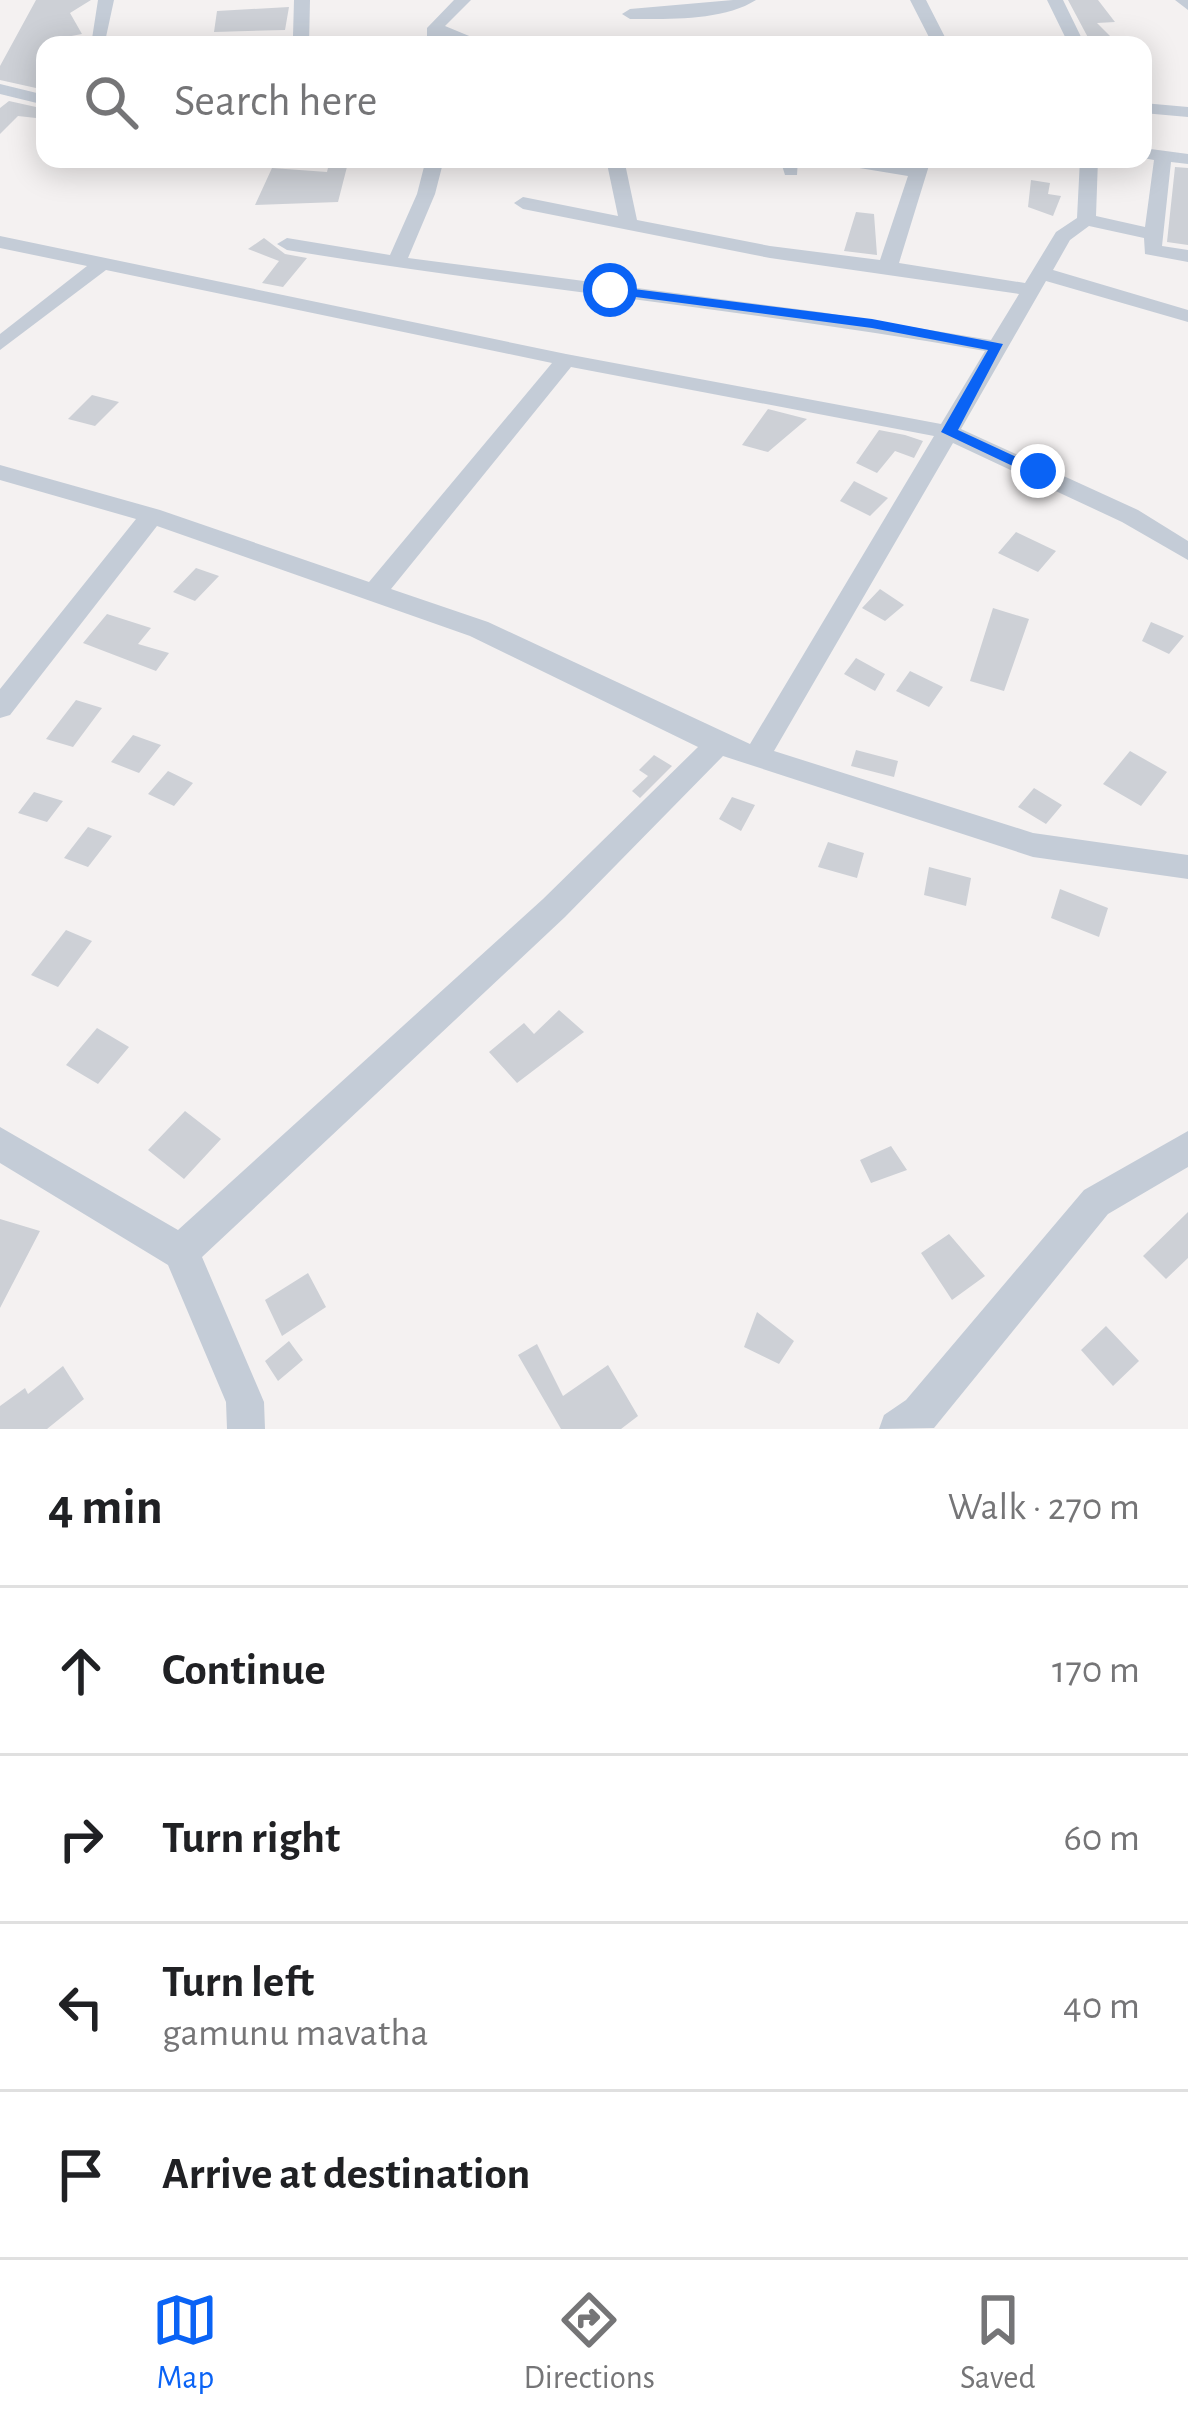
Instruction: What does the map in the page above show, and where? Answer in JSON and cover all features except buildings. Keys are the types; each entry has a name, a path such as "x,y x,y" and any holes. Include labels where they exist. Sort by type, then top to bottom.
{"street":[{"path":"98,36 106,0"},
{"path":"301,36 302,0"},
{"path":"436,36 463,0"},
{"path":"630,14 675,15 687,8 748,0"},
{"path":"918,0 936,36"},
{"path":"1054,0 1072,36"},
{"path":"0,88 36,98"},
{"path":"1152,110 1188,112"},
{"path":"1188,159 1153,155 1153,250 1188,256"},
{"path":"396,264 427,194 433,168"},
{"path":"617,168 628,220"},
{"path":"888,267 920,168"},
{"path":"1087,220 1089,168"},
{"path":"523,202 770,252 1035,282 1188,316"},
{"path":"759,753 1063,236 1087,220 1154,234"},
{"path":"0,242 566,360 949,432 1130,516 1188,552"},
{"path":"287,244 396,264 872,323 997,347"},
{"path":"0,344 102,263"},
{"path":"374,593 566,360"},
{"path":"0,472 152,516 479,629 718,744 759,753 1034,845 1188,867"},
{"path":"0,708 152,516"},
{"path":"181,1252 554,908 718,744"},
{"path":"0,1144 181,1252 245,1402 246,1429"},
{"path":"898,1429 920,1414 1096,1202 1188,1148"}],"route":[{"path":"610,290 872,323 997,347 949,432 1038,471"}]}
